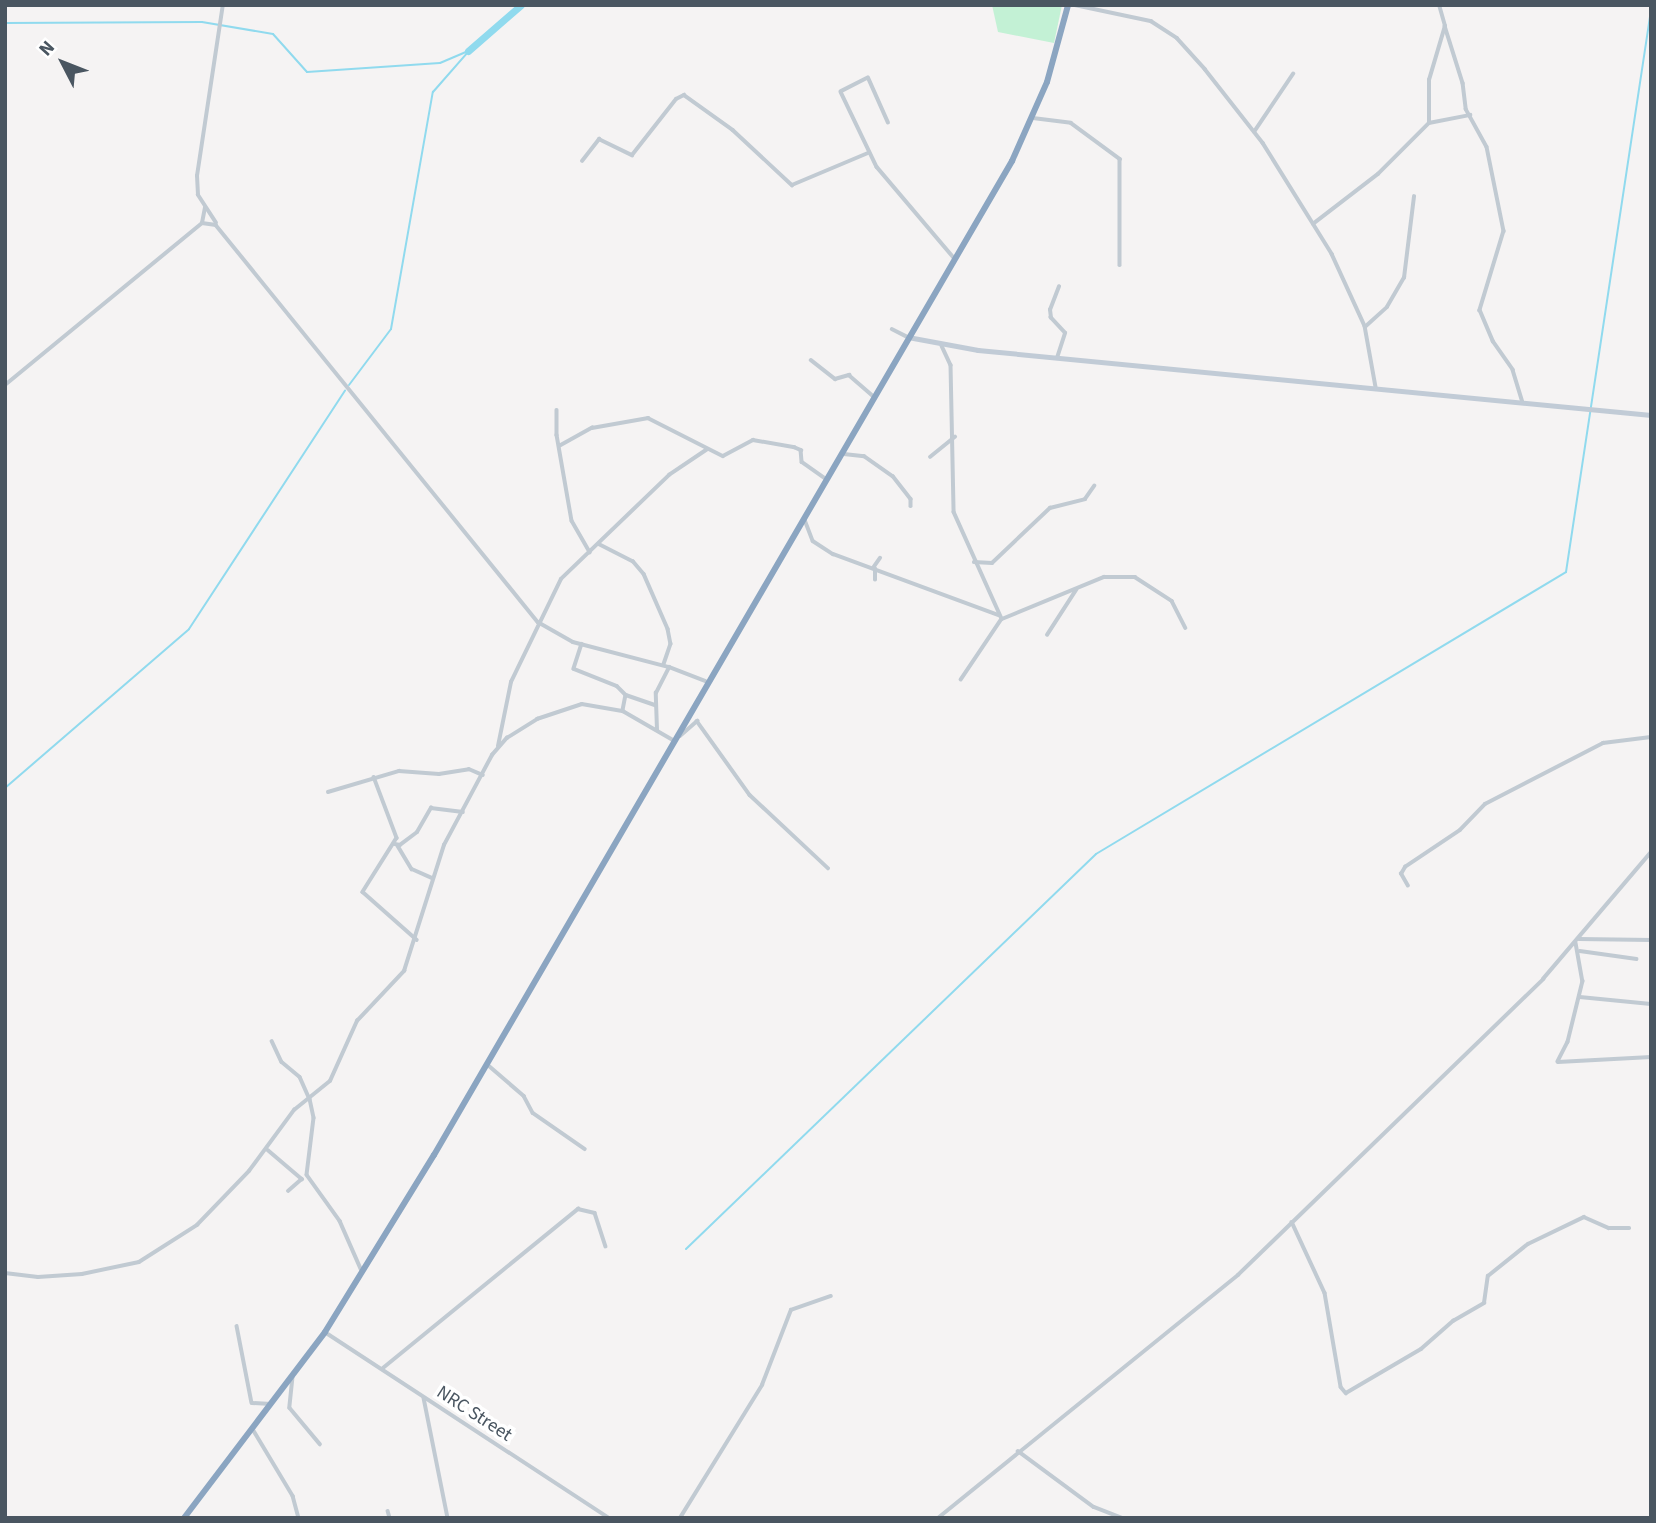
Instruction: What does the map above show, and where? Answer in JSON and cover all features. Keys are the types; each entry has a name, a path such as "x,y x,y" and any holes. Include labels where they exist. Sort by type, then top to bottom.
{"highway":[{"path":"184,1518 254,1431 363,1274 705,681 955,259 1033,118 1068,5"}],"street":[{"path":"223,5 198,152 197,191 216,225 538,622 582,644 663,665 705,681"},
{"path":"1075,5 1139,17 1169,31 1190,50 1254,131 1313,224 1365,326 1376,387"},
{"path":"1439,5 1470,115 1487,147 1504,234 1480,310 1493,341 1513,370 1523,403"},
{"path":"1429,123 1429,80 1445,26"},
{"path":"1254,131 1293,74"},
{"path":"888,123 868,78 841,92 869,153 955,259"},
{"path":"582,161 599,139 632,155 676,99 684,95 733,130 792,185 869,153"},
{"path":"1313,224 1378,174 1429,123 1470,115"},
{"path":"1033,118 1071,123 1120,159 1119,265"},
{"path":"1365,326 1387,307 1404,278 1414,197"},
{"path":"6,383 202,223 205,208"},
{"path":"202,223 216,225"},
{"path":"1057,358 1065,333 1049,316 1059,287"},
{"path":"892,329 908,337 942,346 1651,415"},
{"path":"942,346 951,365 955,438 954,512 974,562 1001,617"},
{"path":"811,360 835,379 849,375 873,396"},
{"path":"557,410 559,446 574,527 590,552"},
{"path":"559,446 592,428 648,418 706,450 723,456 762,439 799,448 802,462 825,478"},
{"path":"930,457 955,438"},
{"path":"5,1273 38,1277 82,1274 145,1259 197,1225 268,1150 294,1110 310,1099 338,1069 357,1021 395,982 416,940 432,878 498,747 506,696 538,622 561,579 669,475 706,450"},
{"path":"838,455 864,456 892,476 911,499 911,506"},
{"path":"974,562 992,563 1050,508 1085,499 1094,486"},
{"path":"803,515 813,541 833,554 1001,617"},
{"path":"599,544 633,561 644,574 668,629 671,644 663,665"},
{"path":"875,580 874,569 880,558"},
{"path":"961,680 1001,617 1104,578 1135,577 1172,601 1186,628"},
{"path":"1047,635 1077,588"},
{"path":"582,644 574,668 614,684 626,695 655,705"},
{"path":"657,730 655,705 669,667"},
{"path":"623,711 626,695"},
{"path":"498,747 537,719 575,705 623,711 671,740 698,722 750,795 828,868"},
{"path":"1408,886 1401,874 1405,867 1465,825 1485,804 1603,743 1651,737"},
{"path":"328,792 400,771 439,774 469,769 483,775"},
{"path":"374,777 396,835 396,845 412,869 432,878"},
{"path":"416,940 363,892 384,854 417,832 431,808 463,812"},
{"path":"937,1518 1230,1282 1488,1034 1577,941 1651,852"},
{"path":"1577,941 1651,940"},
{"path":"1577,941 1584,975 1568,1042 1558,1062 1651,1057"},
{"path":"1580,951 1636,959"},
{"path":"1580,997 1651,1004"},
{"path":"272,1041 282,1062 300,1077 310,1099 314,1118 307,1175 340,1221 363,1274"},
{"path":"486,1062 524,1096 533,1112 585,1149"},
{"path":"268,1150 302,1179"},
{"path":"288,1191 307,1175"},
{"path":"383,1368 578,1209 595,1213 606,1246"},
{"path":"1292,1222 1325,1293 1341,1387 1346,1392 1421,1349 1453,1321 1484,1303 1489,1275 1528,1244 1584,1217 1609,1228 1629,1228"},
{"path":"680,1518 762,1385 791,1310 831,1296"},
{"path":"237,1326 252,1403 273,1404"},
{"name":"NRC Street","path":"325,1332 609,1518"},
{"path":"293,1377 290,1408 320,1444"},
{"path":"424,1398 448,1518"},
{"path":"254,1431 293,1496 299,1518"},
{"path":"1018,1451 1094,1507 1123,1518"},
{"path":"388,1511 390,1518"}],"green space":[{"path":"992,5 1062,5 1054,43 998,32"}],"waterway":[{"path":"468,51 521,5"},
{"path":"686,1249 1096,854 1566,572 1651,10"},
{"path":"5,23 202,22 273,34 307,72 440,63 468,51"},
{"path":"349,385 391,329 433,92 468,52"},
{"path":"5,788 189,629 345,391"}]}
